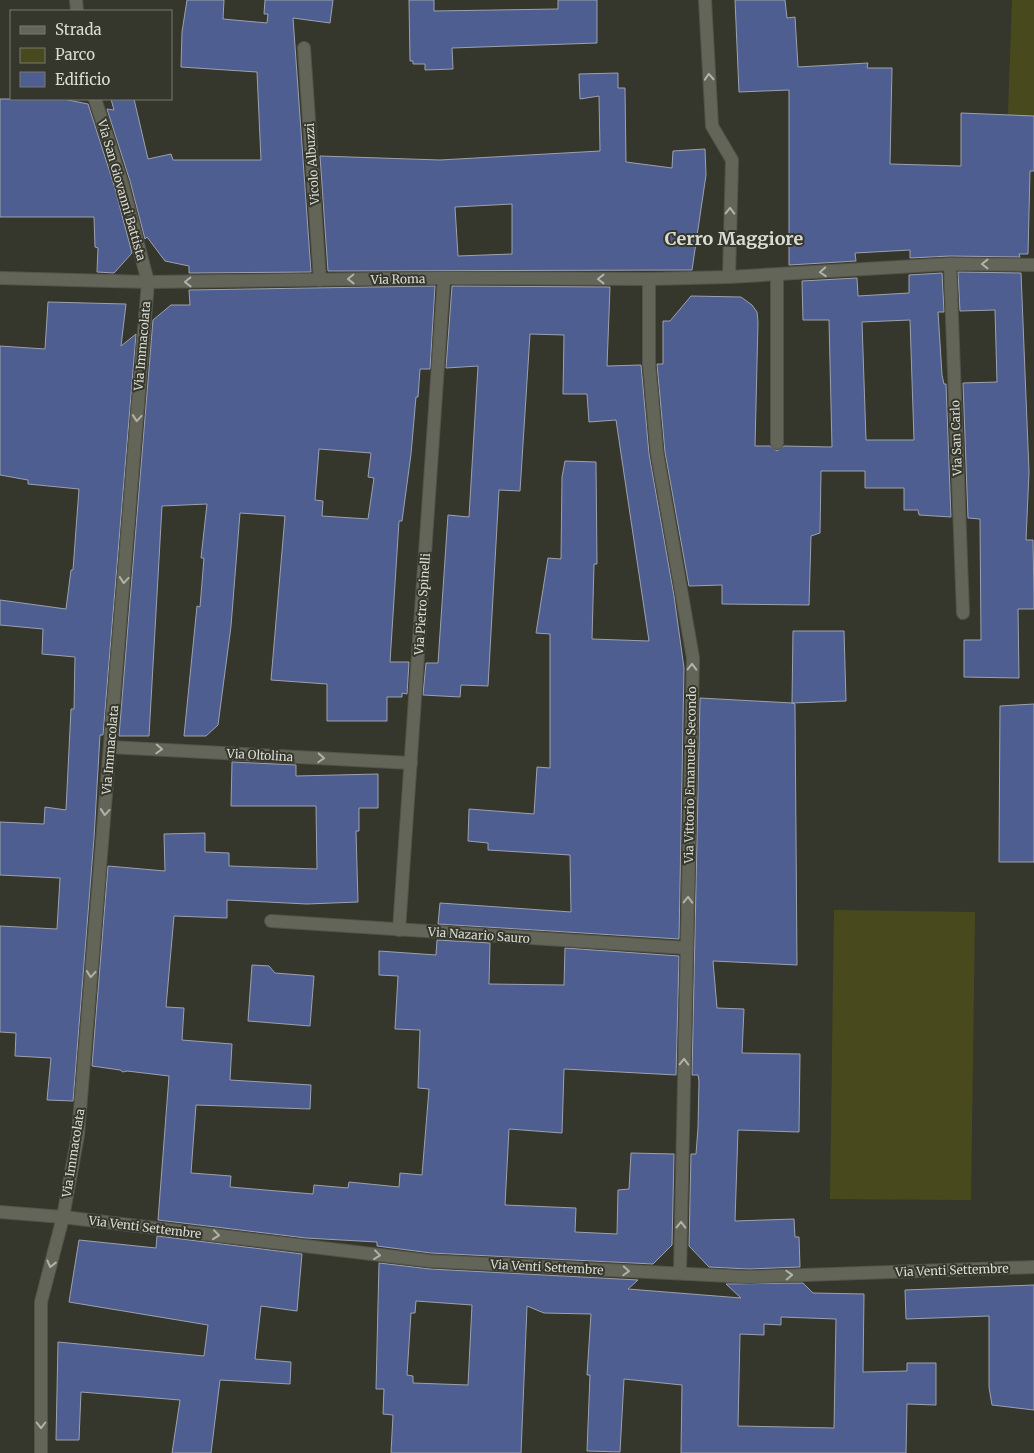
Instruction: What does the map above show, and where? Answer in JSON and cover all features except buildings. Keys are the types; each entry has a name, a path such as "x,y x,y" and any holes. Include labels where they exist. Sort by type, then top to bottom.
{"street":[{"path":"705,0 712,126 732,160 729,277"},
{"name":"Vicolo Albuzzi","path":"304,48 320,280"},
{"name":"Via San Giovanni Battista","path":"95,100 122,183 148,282"},
{"path":"649,279 729,277 950,264 1034,265 1034,273"},
{"name":"Via San Carlo","path":"950,264 963,613"},
{"path":"777,274 777,443"},
{"name":"Via Roma","path":"0,278 148,282 444,278 649,279"},
{"name":"Via Pietro Spinelli","path":"399,930 444,278"},
{"name":"Via Vittorio Emanuele Secondo","path":"649,279 649,364 657,453 693,658 680,1273"},
{"name":"Via Immacolata","path":"41,1453 41,1302 63,1217 78,1135 148,282"},
{"name":"Via Oltolina","path":"110,747 411,762"},
{"name":"Via Nazario Sauro","path":"270,921 687,948"},
{"name":"Via Venti Settembre","path":"0,1212 63,1217 430,1261 749,1277 1034,1267"}],"green space":[{"path":"1012,0 1034,0 1034,116 1008,115"},
{"path":"834,910 975,912 971,1200 830,1199"}],"district":[{"name":"Cerro Maggiore","path":"734,238"}]}
